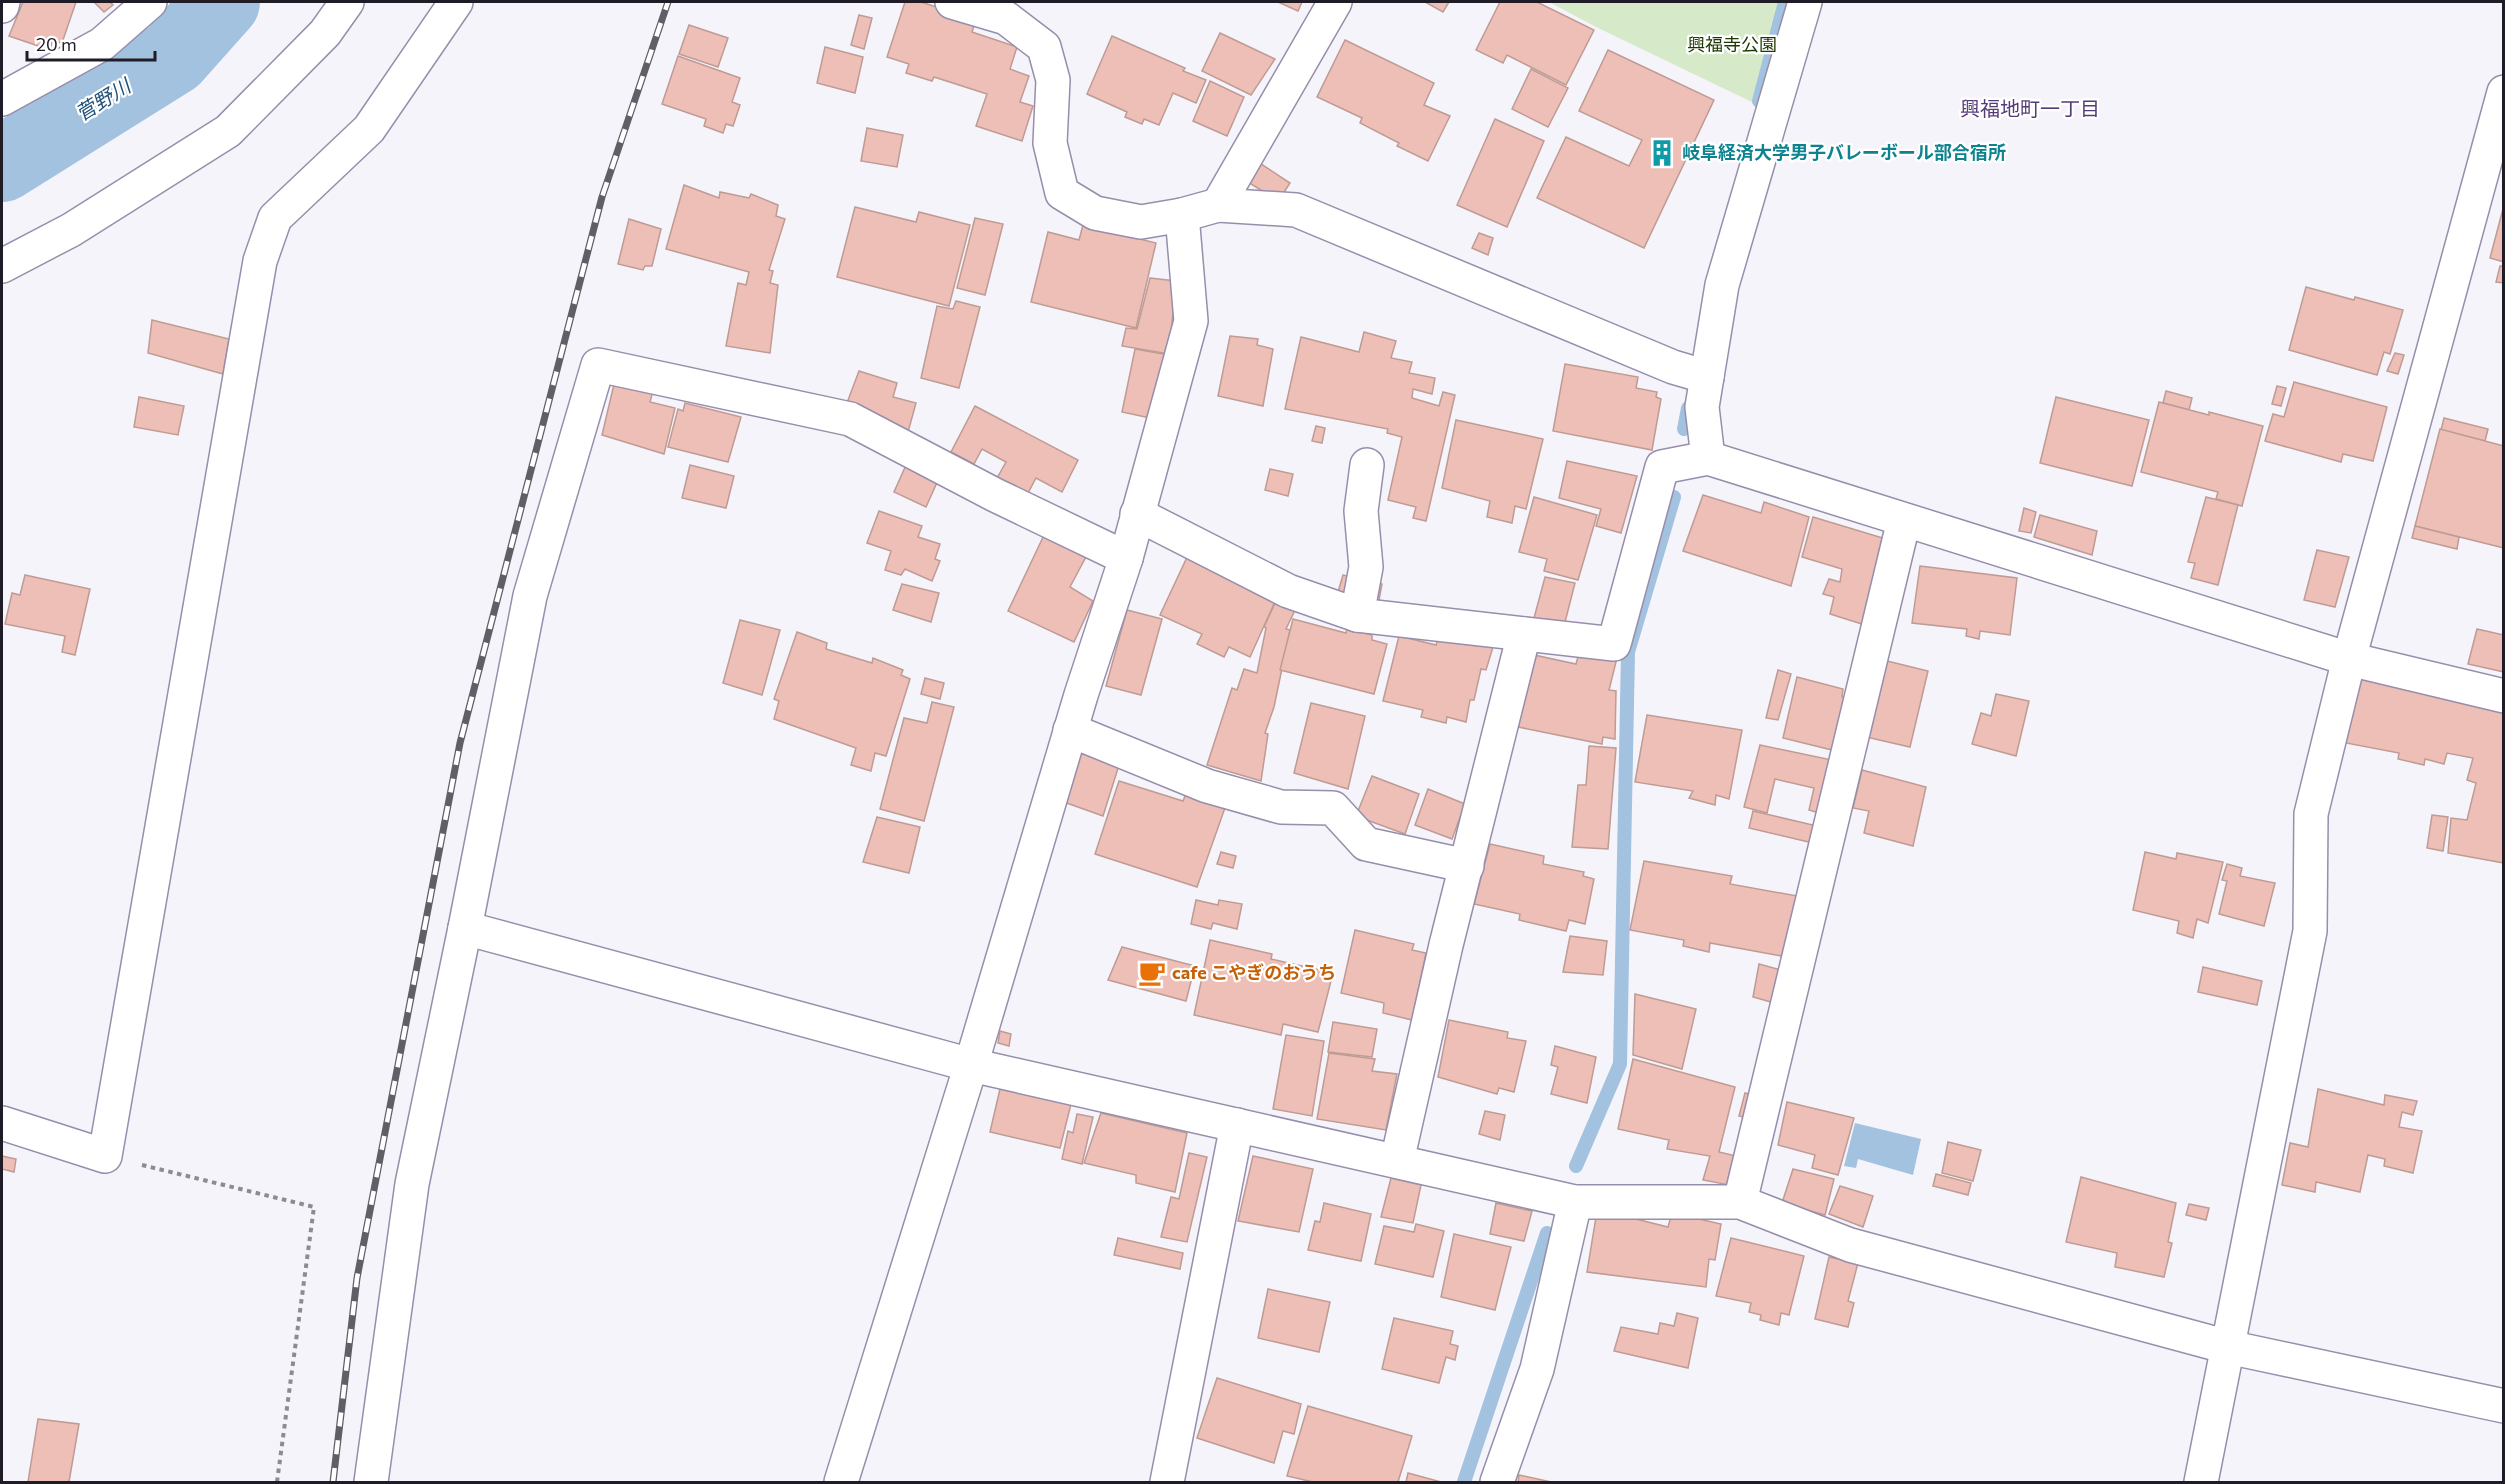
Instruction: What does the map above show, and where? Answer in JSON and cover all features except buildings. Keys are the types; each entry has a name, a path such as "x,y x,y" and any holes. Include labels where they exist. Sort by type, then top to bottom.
{"street":[{"path":"2,6 3,2"},
{"path":"2,99 102,45 150,2"},
{"path":"2,266 71,230 228,131 325,33 347,2"},
{"path":"2,1123 105,1156 260,261 275,219 369,129 456,2"},
{"path":"952,2 1006,18 1044,47 1053,80 1050,143 1062,193 1095,213 1141,222 1182,215 1218,205 1296,210 1673,366 1707,377"},
{"path":"1218,205 1335,2"},
{"path":"1708,458 1702,407 1722,285 1805,2"},
{"path":"2201,1482 2310,931 2311,814 2349,660 2504,92"},
{"path":"841,1482 971,1065 1070,730 1126,558 1191,321 1182,215"},
{"path":"371,1482 412,1184 530,596 598,365 850,419 996,495 1126,558"},
{"path":"1137,514 1288,591 1357,615 1614,644 1662,467 1708,458 2349,660 2504,696"},
{"path":"1357,615 1366,567 1361,511 1367,465"},
{"path":"1740,1202 1904,519"},
{"path":"1397,1161 1446,945 1524,634"},
{"path":"1070,730 1207,786 1281,807 1333,808 1366,844 1467,866"},
{"path":"465,928 971,1065 1575,1202 1740,1202 1850,1245 2228,1347 2504,1406"},
{"path":"1167,1482 1238,1125"},
{"path":"1497,1482 1537,1369 1575,1202"}],"path":[{"path":"105,1156 314,1207 277,1482"}],"green space":[{"name":"興福寺公園","path":"1549,2 1789,2 1758,105"}],"water":[{"path":"1855,1123 1921,1139 1913,1175 1858,1159 1856,1168 1844,1166"}],"waterway":[{"name":"菅野川","path":"2,164 173,57 222,2"},
{"path":"1759,101 1785,2"},
{"path":"1684,429 1688,408"},
{"path":"1576,1166 1620,1064 1628,652 1674,497"},
{"path":"1464,1482 1547,1233"}],"railway":[{"path":"333,1482 357,1278 460,743 602,197 668,2"}],"place":[{"name":"岐阜経済大学男子バレーボール部合宿所","path":"1662,153"},
{"name":"cafe こやぎのおうち","path":"1152,973"}],"district":[{"name":"興福地町一丁目","path":"2030,109"}]}
